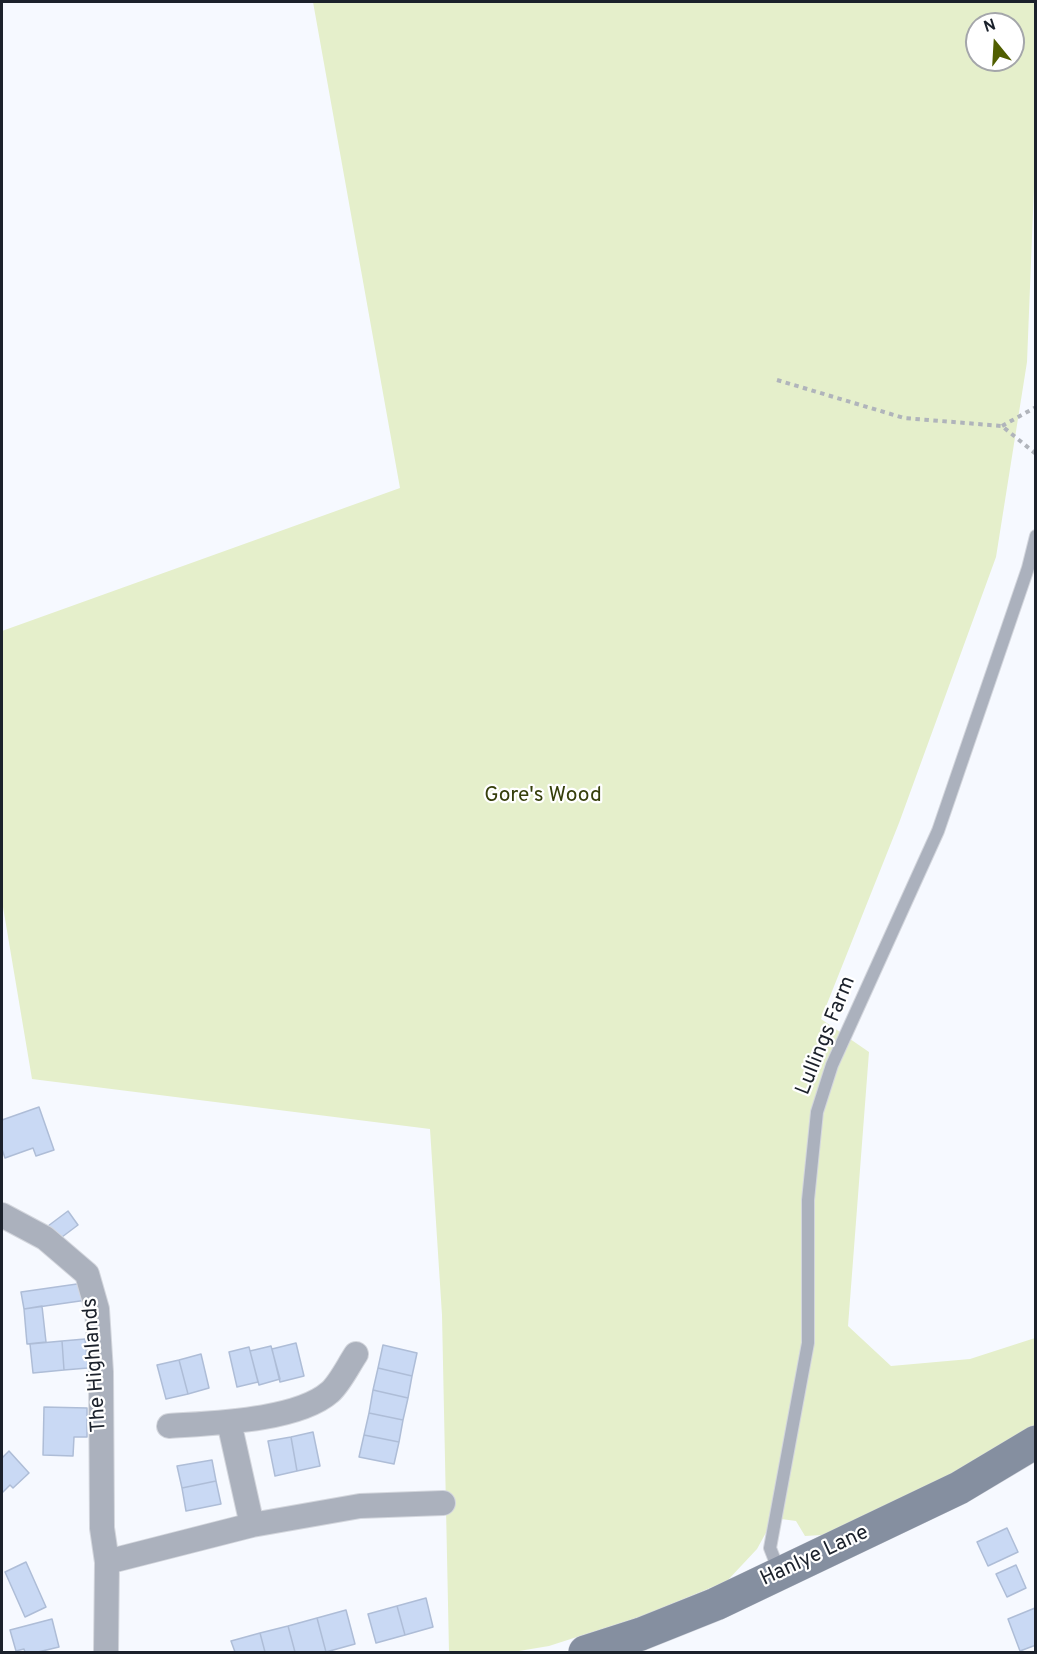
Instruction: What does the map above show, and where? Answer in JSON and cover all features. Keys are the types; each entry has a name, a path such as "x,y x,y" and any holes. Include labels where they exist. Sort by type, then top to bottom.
{"street":[{"name":"The Highlands","path":"2,1215 45,1238 87,1274 98,1320 101,1372 102,1528 107,1562 106,1653"},
{"path":"169,1426 229,1422 302,1408 330,1392 356,1354"},
{"path":"229,1422 252,1525"},
{"name":"Hanlye Lane","path":"585,1653 641,1634 780,1574 959,1488 1035,1442"},
{"path":"107,1562 252,1525 360,1506 443,1503"}],"lane":[{"name":"Lullings Farm","path":"780,1574 770,1548 808,1342 808,1200 817,1112 832,1065 938,831 1028,568 1035,536"}],"path":[{"path":"777,380 904,418 1002,426 1035,407"},
{"path":"1002,426 1035,454"}],"green space":[{"name":"Gore's Wood","path":"313,2 1035,2 1034,187 1027,362 996,557 899,823 821,1019 869,1052 848,1326 891,1366 970,1359 1035,1338 1035,1432 892,1506 822,1535 805,1536 796,1521 774,1518 757,1549 727,1581 642,1616 549,1646 513,1652 449,1652 442,1315 430,1129 32,1079 2,901 2,631 400,488"}],"building":[{"path":"39,1107 54,1150 36,1156 33,1148 5,1158 2,1149 2,1120"},
{"path":"68,1211 78,1225 58,1240 48,1226"},
{"path":"84,1283 87,1300 24,1309 21,1292"},
{"path":"42,1306 46,1342 27,1344 24,1309"},
{"path":"85,1339 88,1368 64,1370 62,1341"},
{"path":"62,1341 64,1370 33,1373 30,1344"},
{"path":"296,1343 304,1376 280,1382 272,1349"},
{"path":"383,1345 417,1353 412,1376 378,1368"},
{"path":"271,1346 280,1379 259,1385 250,1351"},
{"path":"249,1347 258,1382 237,1387 229,1352"},
{"path":"201,1354 209,1388 188,1394 179,1360"},
{"path":"179,1360 188,1394 166,1399 157,1365"},
{"path":"378,1368 412,1376 408,1398 373,1390"},
{"path":"373,1390 408,1398 403,1420 369,1413"},
{"path":"44,1407 87,1408 87,1437 74,1437 73,1456 43,1455"},
{"path":"369,1413 403,1420 399,1442 364,1435"},
{"path":"313,1432 320,1466 297,1471 291,1437"},
{"path":"364,1435 399,1442 394,1464 359,1457"},
{"path":"291,1437 297,1471 275,1476 268,1441"},
{"path":"9,1451 29,1473 13,1488 10,1485 2,1493 2,1458"},
{"path":"212,1460 216,1481 182,1488 177,1466"},
{"path":"216,1481 221,1504 186,1511 182,1488"},
{"path":"1007,1528 1018,1552 988,1566 977,1542"},
{"path":"26,1562 46,1607 25,1617 5,1572"},
{"path":"1016,1565 1026,1588 1007,1597 996,1574"},
{"path":"426,1598 433,1627 405,1635 397,1606"},
{"path":"397,1606 405,1635 376,1643 368,1614"},
{"path":"1035,1608 1036,1645 1020,1651 1008,1619"},
{"path":"346,1610 355,1644 326,1652 317,1618"},
{"path":"317,1618 326,1652 295,1652 288,1626"},
{"path":"52,1619 59,1647 38,1652 25,1652 24,1649 16,1651 10,1630"},
{"path":"288,1626 295,1652 265,1652 260,1633"},
{"path":"260,1633 265,1652 235,1652 231,1641"}]}
